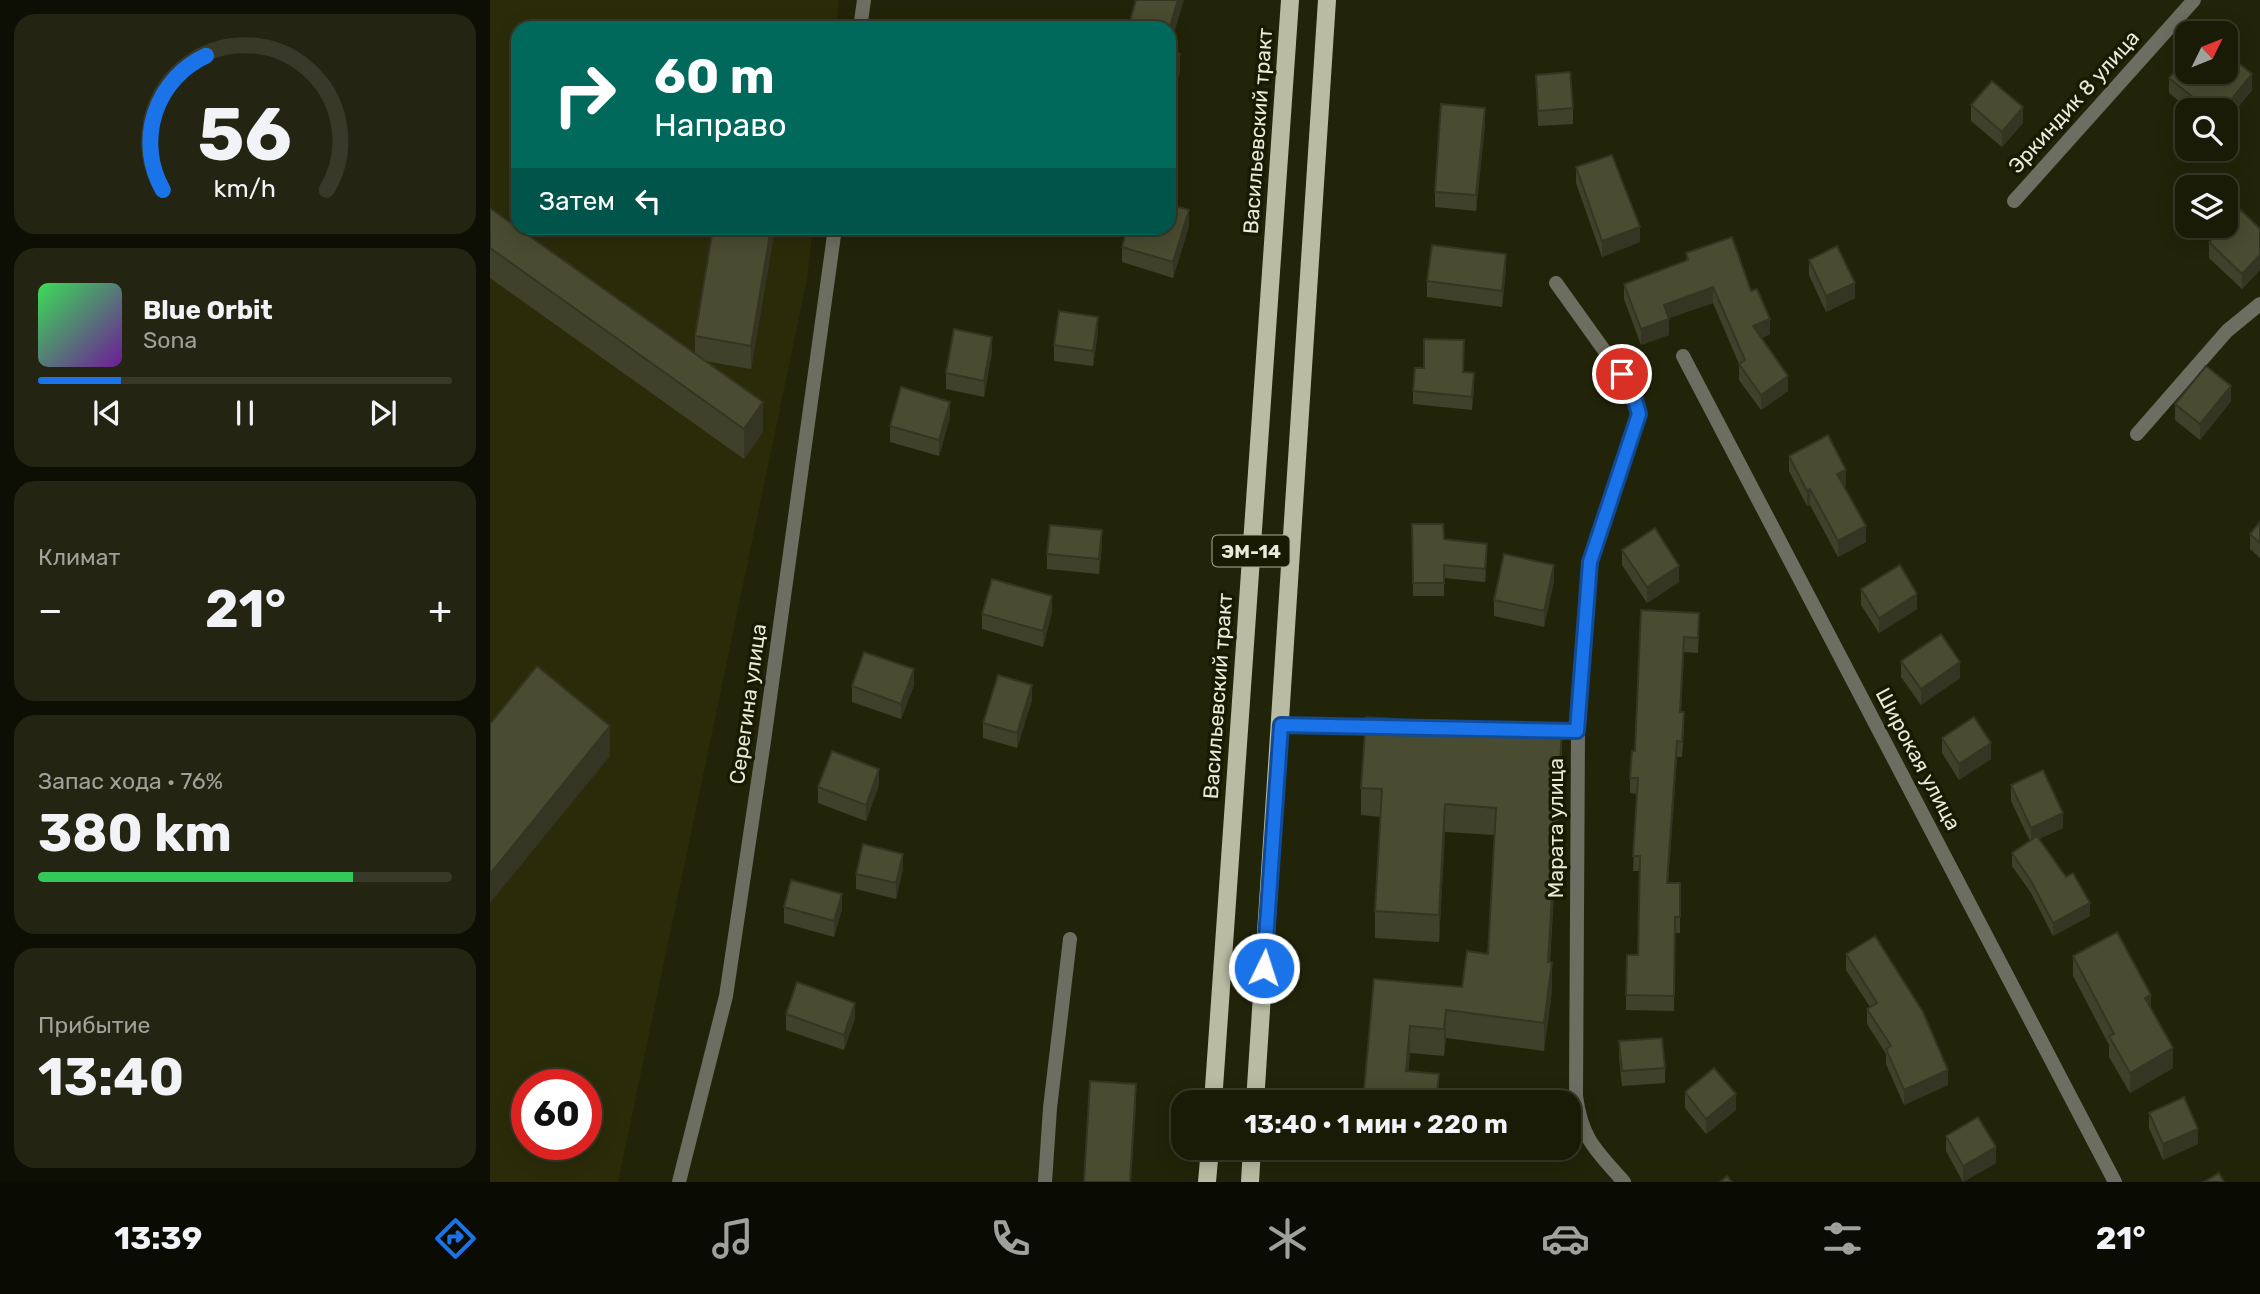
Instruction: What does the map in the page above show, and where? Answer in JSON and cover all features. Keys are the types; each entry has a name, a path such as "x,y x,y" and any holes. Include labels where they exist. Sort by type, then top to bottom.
{"main road":[{"name":"Васильевский тракт","path":"1214,1090 1290,0"},
{"name":"ЭМ-14","path":"1256,1090 1327,0"},
{"path":"1207,1182 1209,1160"},
{"path":"1250,1182 1251,1160"}],"street":[{"path":"861,21 864,0"},
{"name":"Эркиндик 8 улица","path":"2014,201 2194,0"},
{"name":"Серегина улица","path":"679,1182 726,996 834,235"},
{"name":"Марата улица","path":"1556,283 1622,374 1639,414 1590,562 1571,731 1576,1096 1580,1121 1588,1140 1624,1182"},
{"path":"2137,434 2227,331 2260,304"},
{"name":"Широкая улица","path":"1683,356 2115,1182"},
{"path":"1281,725 1402,727"},
{"path":"1045,1182 1050,1108 1070,939"}],"shaded area":[{"path":"490,0 839,0 837,21 511,21 511,235 812,235 807,279 618,1182 490,1182"}],"building":[{"path":"1136,0 1178,0 1172,21 1130,21"},
{"path":"2238,63 2252,74 2233,98 2194,98 2176,84 2238,84"},
{"path":"2175,71 2175,83 2169,78"},
{"path":"1570,72 1573,108 1538,111 1536,75"},
{"path":"1992,81 2023,107 2002,132 1971,105"},
{"path":"1441,104 1485,108 1476,195 1435,192"},
{"path":"1612,155 1640,227 1602,241 1576,167"},
{"path":"1176,206 1189,210 1173,262 1122,247 1125,235 1176,235"},
{"path":"490,208 511,223 511,235 528,235 763,402 744,429 490,248"},
{"path":"2241,210 2260,229 2260,255 2242,274 2209,242 2213,238 2238,238 2238,213"},
{"path":"712,235 770,235 751,346 695,336"},
{"path":"1732,237 1751,291 1757,289 1770,319 1753,326 1788,376 1761,395 1739,364 1745,360 1713,287 1664,305 1669,319 1641,329 1624,284 1688,260 1686,253"},
{"path":"1432,245 1506,254 1502,291 1427,281"},
{"path":"1837,246 1855,283 1826,296 1809,260"},
{"path":"1059,311 1098,317 1093,351 1054,345"},
{"path":"954,329 992,337 984,381 946,373"},
{"path":"1424,339 1464,340 1463,372 1474,373 1472,397 1413,391 1415,368 1424,368"},
{"path":"2206,366 2231,386 2200,424 2175,404"},
{"path":"901,387 950,402 939,440 890,426"},
{"path":"1828,435 1846,470 1837,474 1866,526 1838,541 1789,456"},
{"path":"2260,522 2260,543 2250,534"},
{"path":"1412,524 1443,524 1444,539 1487,544 1485,569 1444,565 1444,583 1413,583"},
{"path":"1050,525 1102,530 1099,559 1047,554"},
{"path":"1655,528 1679,566 1647,587 1622,550"},
{"path":"1504,554 1554,565 1544,611 1494,600"},
{"path":"1900,565 1917,594 1879,618 1861,589"},
{"path":"992,579 1052,596 1043,631 982,614"},
{"path":"1641,610 1699,613 1698,638 1684,637 1680,712 1684,712 1682,742 1677,741 1667,883 1680,883 1680,917 1675,917 1674,996 1626,995 1627,955 1638,955 1640,856 1633,856 1638,778 1630,778 1632,751 1635,751"},
{"path":"1941,634 1960,662 1921,689 1901,661"},
{"path":"864,652 914,669 901,704 852,686"},
{"path":"537,666 610,726 490,874 490,724"},
{"path":"998,675 1032,685 1017,733 983,723"},
{"path":"1366,717 1562,730 1548,962 1552,962 1544,1023 1446,1010 1444,1029 1410,1026 1406,1071 1439,1074 1437,1090 1364,1090 1374,979 1462,987 1467,951 1488,954 1496,808 1445,804 1439,915 1375,911 1382,789 1361,788"},
{"path":"1974,717 1991,743 1959,764 1942,738"},
{"path":"832,751 879,769 866,805 818,787"},
{"path":"2043,770 2063,813 2031,828 2011,785"},
{"path":"2037,836 2066,877 2073,873 2090,903 2053,923 2031,881 2012,853"},
{"path":"863,844 903,854 896,883 856,874"},
{"path":"791,880 842,894 834,921 784,907"},
{"path":"2117,932 2151,995 2145,998 2173,1048 2130,1073 2109,1036 2114,1034 2073,956"},
{"path":"1875,936 1923,1012 1948,1070 1904,1090 1886,1049 1891,1046 1867,1009 1877,1003 1846,954"},
{"path":"797,982 855,1003 844,1035 786,1014"},
{"path":"1662,1038 1665,1068 1622,1071 1619,1041"},
{"path":"1714,1068 1736,1094 1706,1119 1685,1092"},
{"path":"1090,1081 1136,1084 1130,1182 1084,1182"},
{"path":"2184,1097 2198,1129 2163,1144 2149,1113"},
{"path":"1978,1117 1996,1147 1963,1166 1946,1136"},
{"path":"2219,1173 2224,1182 2204,1182"},
{"path":"1727,1176 1732,1182 1720,1182"}],"route":[{"path":"1264,968 1281,725 1577,731 1590,562 1639,414 1629,385 1622,374"}]}
